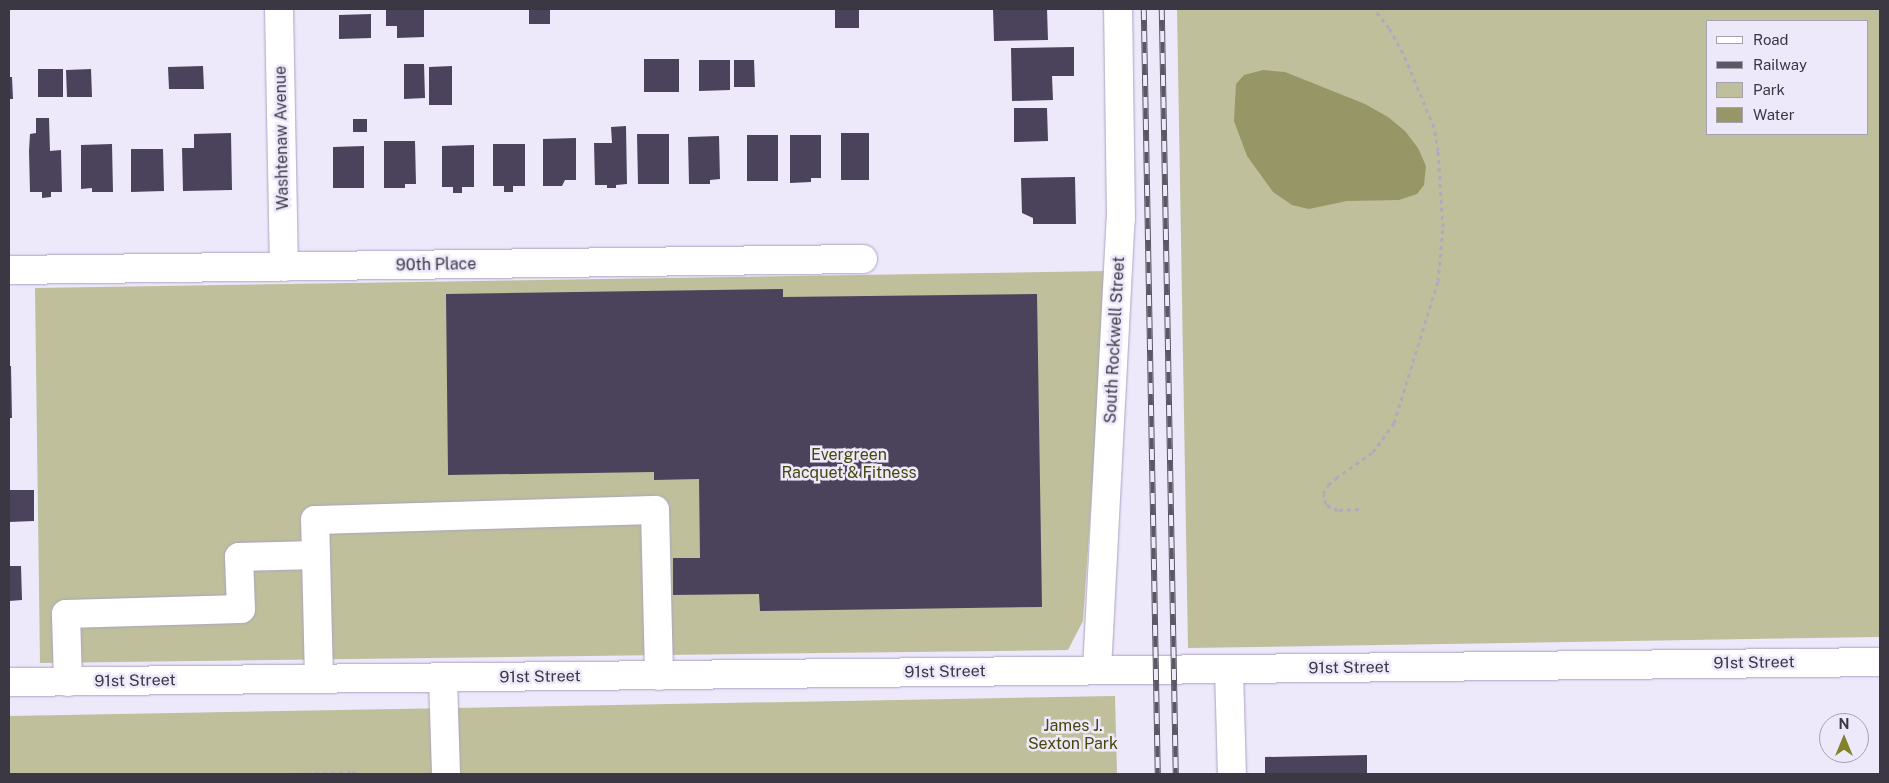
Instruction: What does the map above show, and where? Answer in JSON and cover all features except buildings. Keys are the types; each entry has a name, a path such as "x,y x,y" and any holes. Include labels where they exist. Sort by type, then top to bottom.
{"street":[{"name":"Washtenaw Avenue","path":"279,9 284,267"},
{"name":"South Rockwell Street","path":"1097,670 1121,219 1118,9"},
{"name":"90th Place","path":"9,270 863,259"},
{"path":"319,679 315,520 654,510 659,676"},
{"path":"68,682 66,614 240,609 239,557 316,555"},
{"name":"91st Street","path":"9,682 1880,662"},
{"path":"1229,669 1232,774"},
{"path":"443,678 446,774"}],"path":[{"path":"1359,509 1338,510 1330,507 1326,504 1323,494 1328,485 1336,478 1373,452 1394,423 1438,281 1443,227 1438,151 1434,127 1403,53 1389,28 1374,9"},
{"path":"291,774 359,774"}],"green space":[{"path":"1177,9 1880,9 1880,637 1188,648"},
{"name":"Evergreen Racquet & Fitness","path":"1107,271 1083,621 1068,650 40,663 35,288"},
{"name":"James J. Sexton Park","path":"1115,696 1117,774 9,774 9,716"}],"water":[{"path":"1263,70 1285,72 1365,104 1388,117 1405,131 1418,148 1426,166 1424,185 1417,194 1399,200 1347,201 1309,209 1292,205 1273,192 1247,156 1234,121 1236,84 1244,75"}],"railway":[{"path":"1144,9 1158,774"},
{"path":"1162,9 1176,774"}]}
